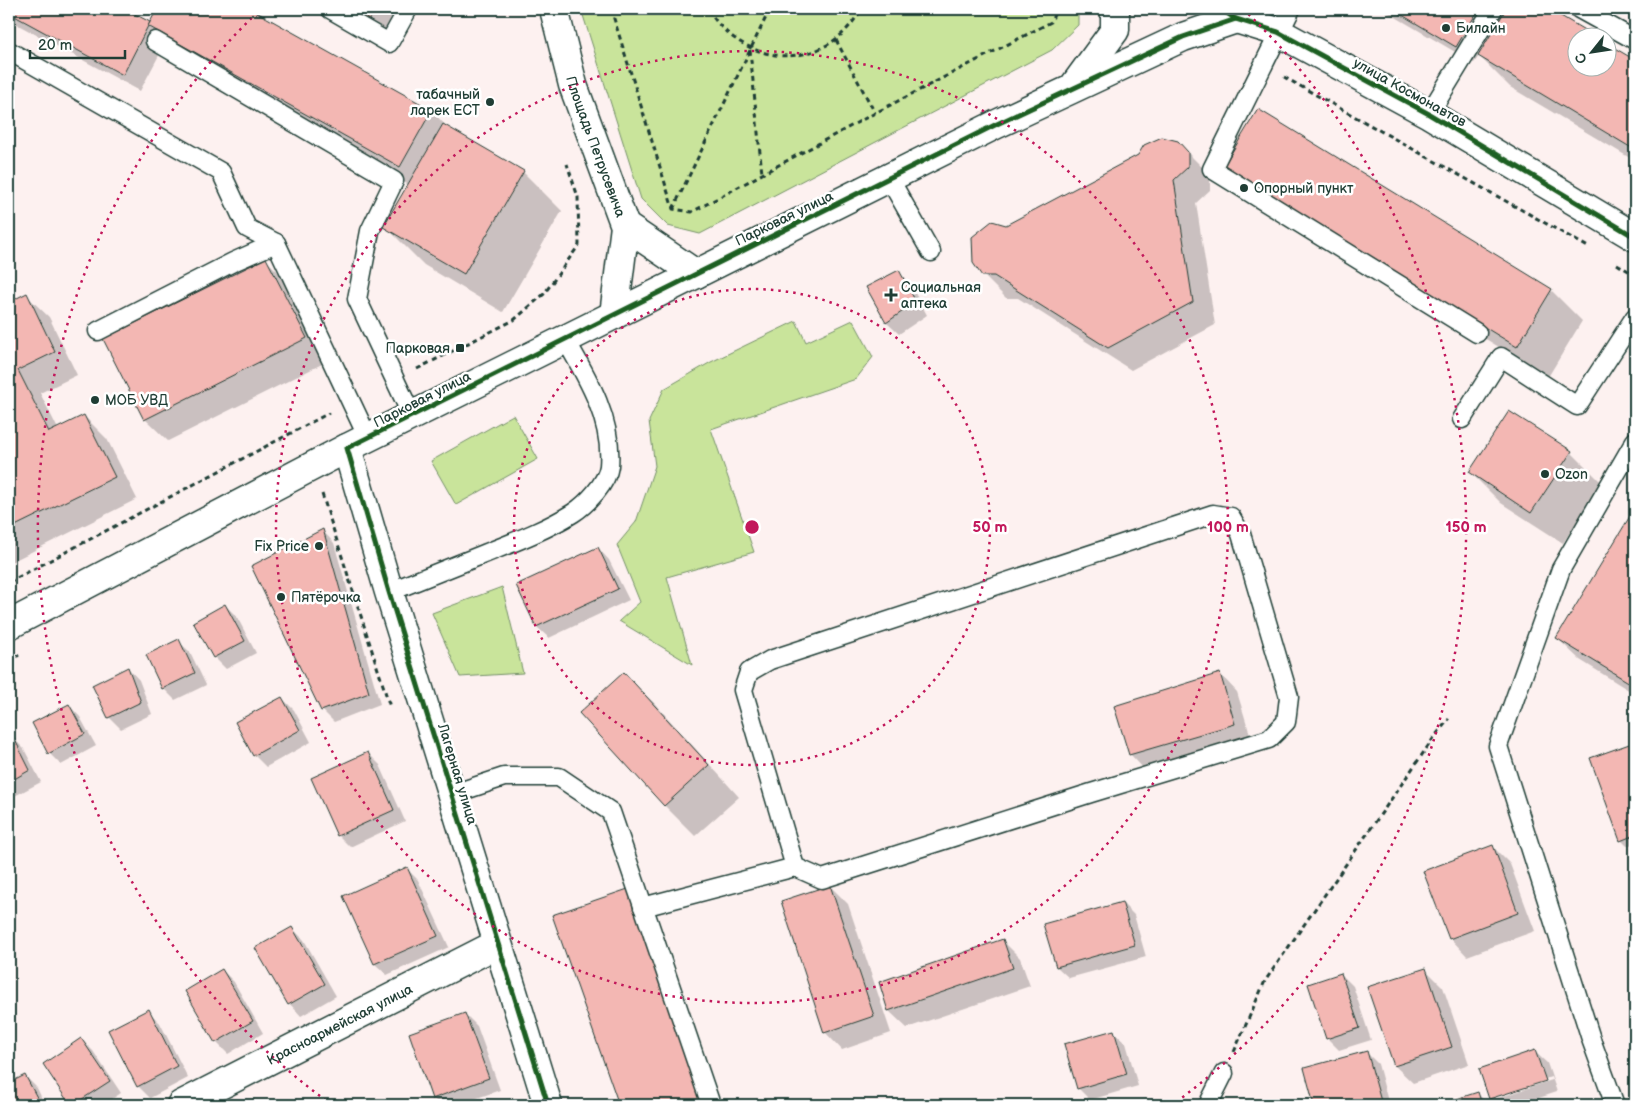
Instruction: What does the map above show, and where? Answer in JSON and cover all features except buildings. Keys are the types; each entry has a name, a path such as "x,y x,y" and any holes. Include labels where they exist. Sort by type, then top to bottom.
{"street":[{"name":"Площадь Петрусевича","path":"554,9 573,85 625,226 614,315"},
{"path":"1072,89 1115,30 1115,9"},
{"name":"Парковая улица","path":"9,625 358,443 565,339 997,124 1228,14"},
{"name":"улица Космонавтов","path":"1228,14 1278,32 1429,114 1635,237"},
{"path":"625,226 696,274"},
{"name":"Лагерная улица","path":"358,443 389,592 548,1105"},
{"name":"Красноармейская улица","path":"181,1105 497,944"}],"lane":[{"path":"330,9 389,43 408,9"},
{"path":"1291,9 1212,169 1477,333"},
{"path":"1429,114 1494,9"},
{"path":"1579,9 1635,40"},
{"path":"155,41 394,182 370,231 357,299 412,416"},
{"path":"9,51 221,172 246,228 276,242 358,443"},
{"path":"889,178 931,252"},
{"path":"98,331 276,242"},
{"path":"1462,419 1501,358 1577,406 1635,316"},
{"path":"389,592 528,537 574,512 600,489 609,468 608,440 601,407 587,377 565,339"},
{"path":"1615,1105 1592,1042 1498,746 1561,569 1635,441"},
{"path":"644,907 796,866 822,879 1091,793 1269,739 1286,722 1289,697 1241,534 1231,517 1213,514 770,660 749,672 744,690 796,866"},
{"path":"453,794 504,777 558,777 611,812 711,1105"},
{"path":"1208,1105 1224,1073"}],"path":[{"path":"611,9 673,209"},
{"path":"709,9 728,34 750,49 771,55 794,56 816,51 836,40 854,22 862,9"},
{"path":"673,209 769,9 784,13 805,9"},
{"path":"673,209 692,212 875,113 1051,22 1056,9"},
{"path":"836,40 875,113"},
{"path":"750,49 762,174"},
{"path":"1261,67 1283,76 1593,250"},
{"path":"1224,1073 1265,981 1435,736 1449,719"}],"green space":[{"path":"581,9 1078,9 1078,25 1052,50 700,234 668,226 641,199"},
{"path":"853,320 873,357 856,379 711,429 754,552 667,577 692,665 619,621 640,602 617,545 636,522 655,466 649,421 664,389 711,362 796,321 806,342"},
{"path":"513,415 538,459 456,505 431,461"},
{"path":"502,587 523,673 460,677 432,613"}],"cycle path":[{"path":"1220,9 1236,19 1278,32 1429,114 1635,237"},
{"path":"548,1105 389,592 347,448 997,124 1183,37 1236,19"}],"place":[{"name":"Билайн","path":"1446,28"},
{"name":"табачный ларек ЕСТ","path":"490,102"},
{"name":"Опорный пункт","path":"1244,188"},
{"name":"Социальная аптека","path":"891,295"},
{"name":"Парковая","path":"460,348"},
{"name":"МОБ УВД","path":"95,400"},
{"name":"Ozon","path":"1545,474"},
{"name":"Fix Price","path":"319,546"},
{"name":"Пятёрочка","path":"281,597"}]}
